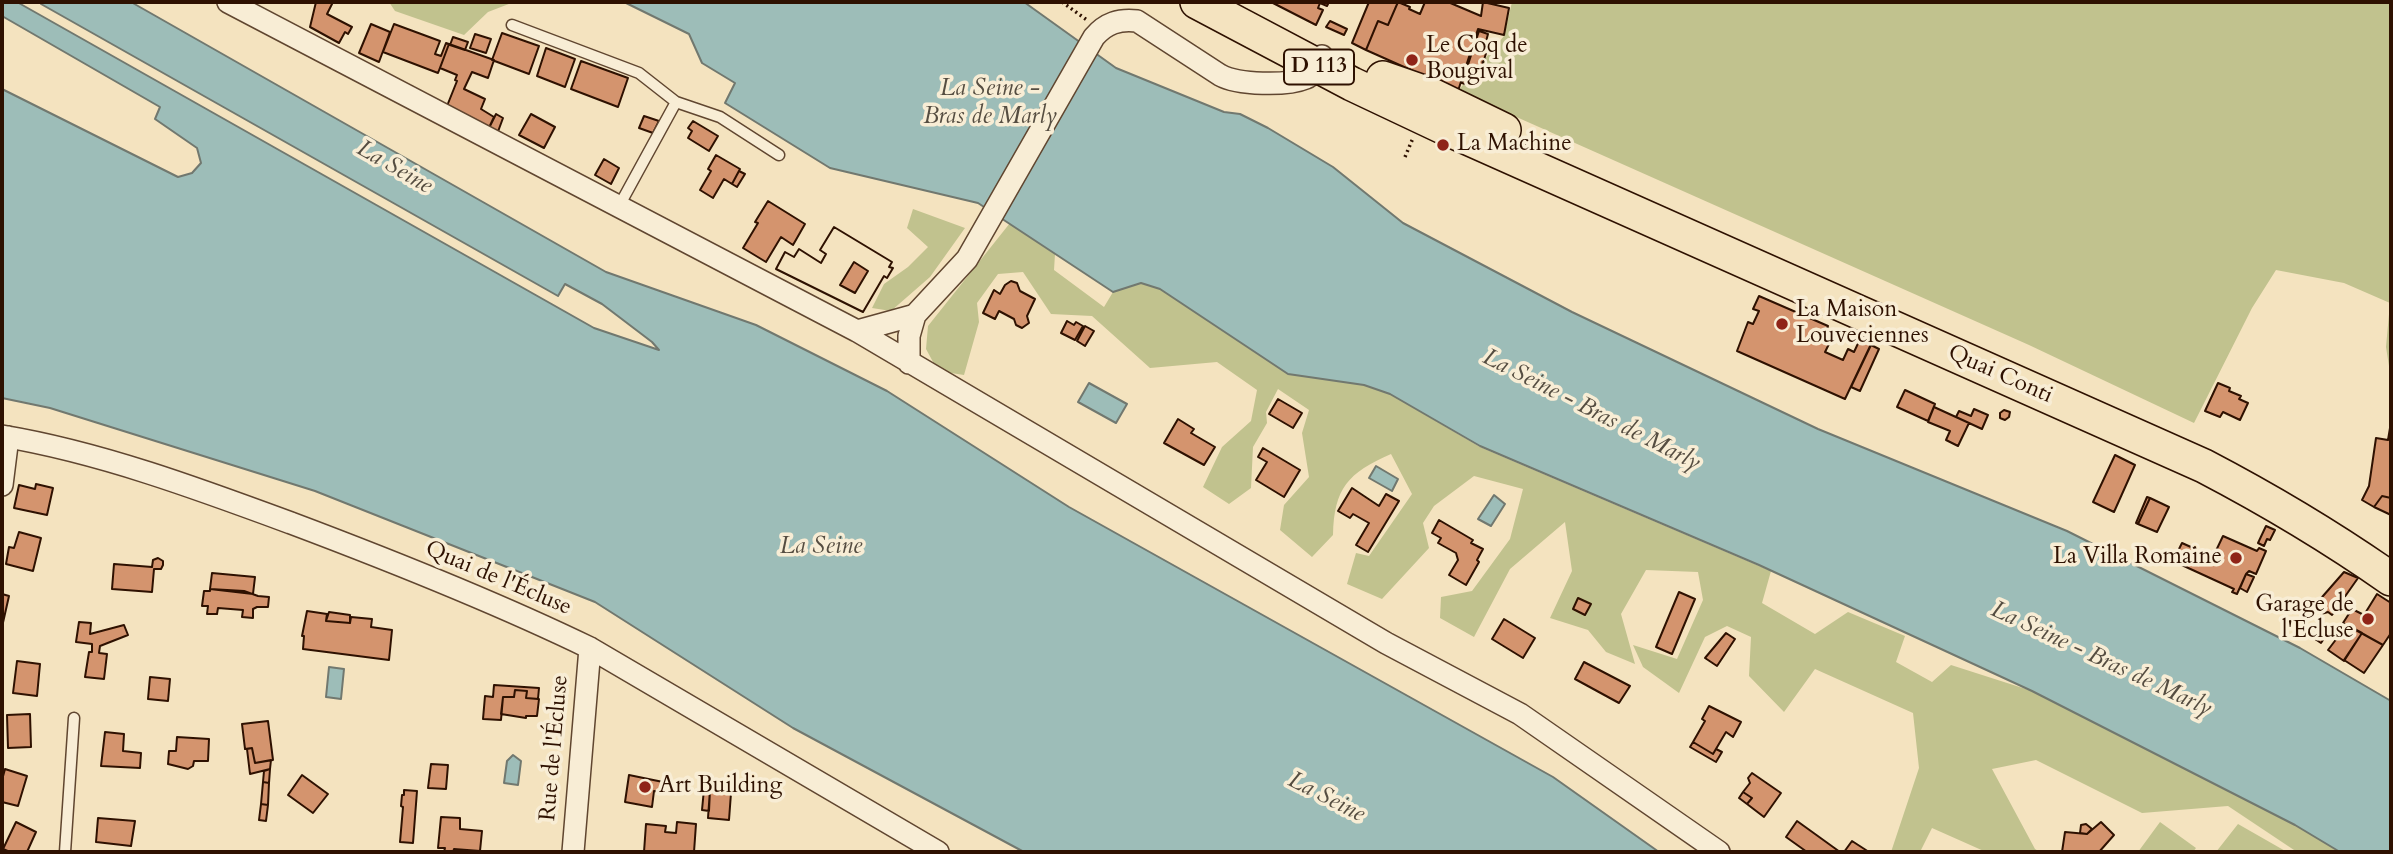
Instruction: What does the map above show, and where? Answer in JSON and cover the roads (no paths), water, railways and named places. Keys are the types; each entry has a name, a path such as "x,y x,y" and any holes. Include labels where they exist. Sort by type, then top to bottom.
{"main road":[{"name":"D 113","path":"1197,2 1282,38 1321,59 1448,116"},
{"name":"D 113","path":"1242,2 1282,38"},
{"name":"Quai Conti","path":"1448,116 1716,231 2219,455 2283,488 2391,557"},
{"name":"Quai Conti","path":"1448,116 2204,466 2273,502 2339,542 2391,579"}],"street":[{"path":"229,2 857,331 1386,643 1520,714 1719,852"},
{"path":"909,363 909,336 915,315 967,259 1097,33 1111,23 1137,21 1230,81 1244,83 1272,83 1308,78 1321,59"},
{"path":"1272,83 1272,57 1282,38"},
{"path":"857,331 915,315"},
{"path":"2,485 5,436"},
{"name":"Quai de l'Écluse","path":"5,436 124,465 231,501 368,553 536,622 590,648 927,849"},
{"name":"Rue de l'Écluse","path":"573,852 590,648"}],"lane":[{"path":"512,25 639,73 676,102 720,117 779,155"},
{"path":"618,208 676,102"},
{"path":"65,852 74,718"}],"water":[{"name":"La Seine","path":"2,2 17,2 594,328 659,350 602,304 565,284 558,296 41,4 131,2 606,272 756,325 887,391 1069,507 1553,777 1659,852 1024,852 793,728 595,602 315,491 50,408 2,398 2,89 178,177 192,173 201,163 197,148 155,119 160,107 2,16"},
{"name":"La Seine - Bras de Marly","path":"624,2 1024,2 1116,68 1224,112 1240,114 1268,128 1333,167 1403,223 1572,312 1818,429 2067,531 2300,648 2391,701 2391,852 2340,852 2295,825 2032,691 1759,565 1480,446 1390,394 1364,385 1288,374 1160,289 1141,283 1113,292 978,203 830,168 725,103 735,83 702,63 689,34"},
{"path":"1089,383 1127,404 1116,423 1078,402"},
{"path":"1376,466 1398,479 1392,491 1369,478"},
{"path":"1494,495 1505,504 1491,526 1478,519"},
{"path":"329,667 344,669 341,699 326,697"},
{"path":"513,755 521,761 518,785 504,783 507,761"}],"place":[{"name":"Le Coq de Bougival","path":"1412,60"},
{"name":"La Machine","path":"1443,145"},
{"name":"La Maison Louveciennes","path":"1782,324"},
{"name":"La Villa Romaine","path":"2236,558"},
{"name":"Garage de l'Ecluse","path":"2368,619"},
{"name":"Art Building","path":"645,787"}]}
